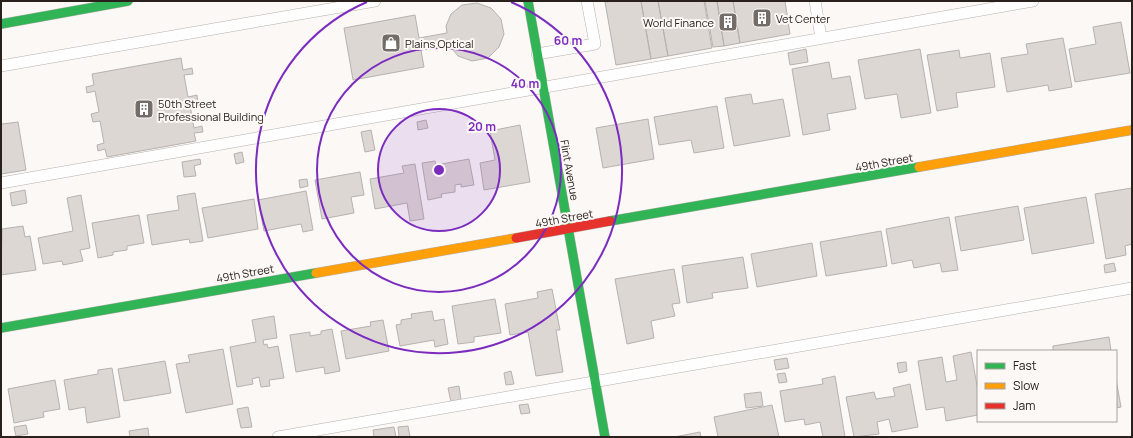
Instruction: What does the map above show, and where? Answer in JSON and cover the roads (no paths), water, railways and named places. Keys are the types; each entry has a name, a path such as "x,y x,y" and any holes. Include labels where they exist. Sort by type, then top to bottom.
{"street":[{"path":"1,24 128,1"},
{"name":"Flint Avenue","path":"528,1 605,437"},
{"name":"49th Street","path":"1,328 1132,130"}],"lane":[{"path":"1,66 374,1"},
{"path":"537,54 595,44 587,1"},
{"path":"815,1 821,38"},
{"path":"1,183 1033,1"},
{"path":"278,437 1132,288"}],"place":[{"name":"Vet Center","path":"762,18"},
{"name":"World Finance","path":"728,22"},
{"name":"Plains Optical","path":"391,43"},
{"name":"50th Street Professional Building","path":"144,109"}]}
